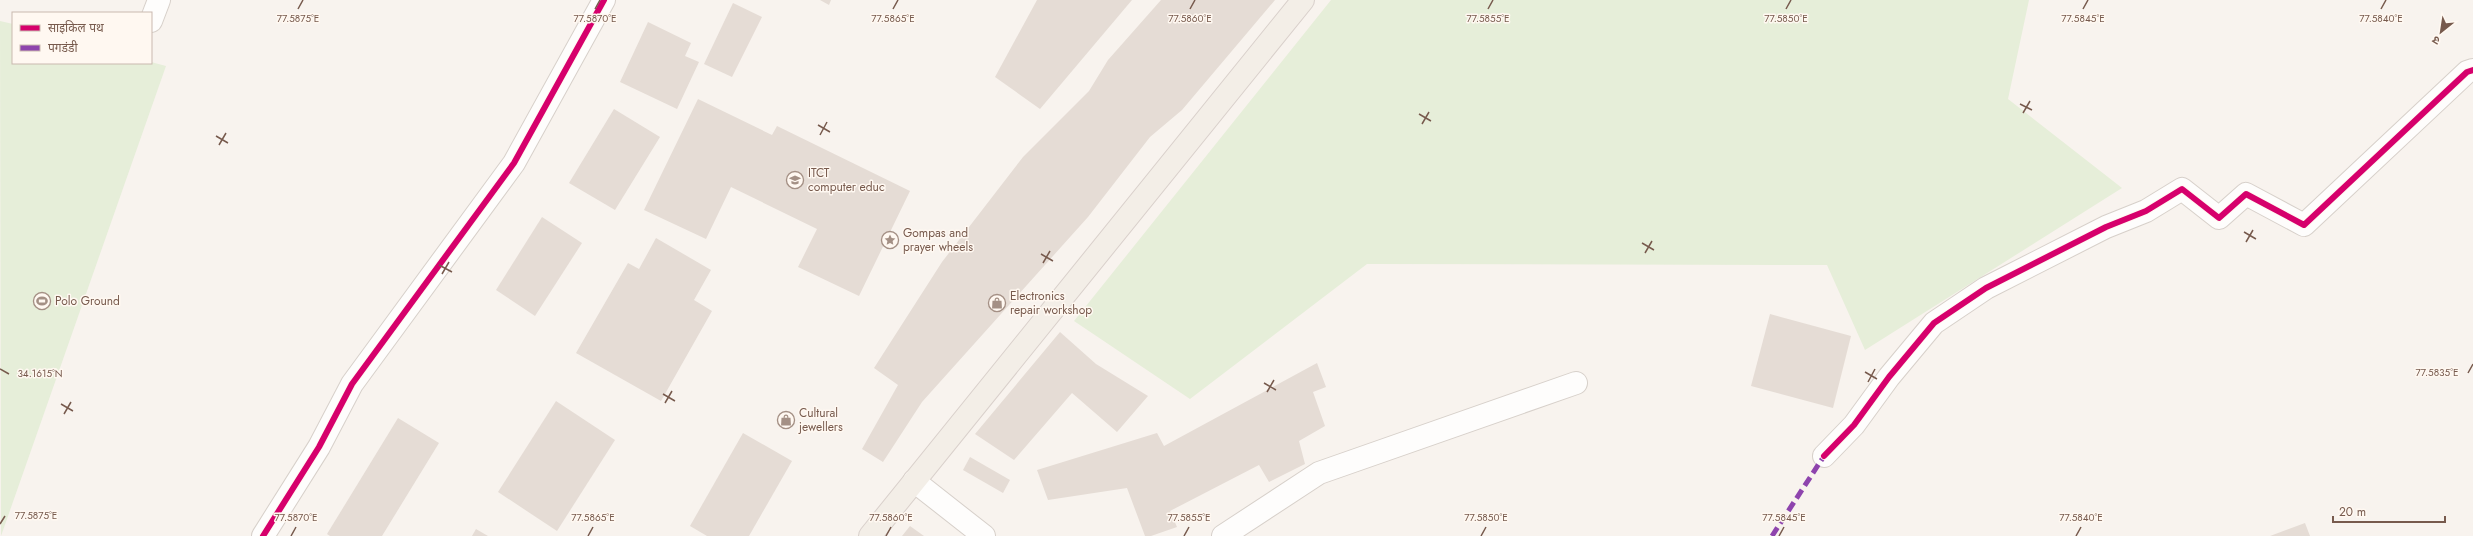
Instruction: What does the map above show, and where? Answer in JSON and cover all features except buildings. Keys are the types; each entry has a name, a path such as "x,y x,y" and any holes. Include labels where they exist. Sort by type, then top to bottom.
{"main road":[{"path":"870,536 1303,0"}],"street":[{"path":"152,18 159,0"},
{"path":"263,536 320,447 352,384 514,163 604,0"},
{"path":"1824,456 1854,425 1888,377 1934,322 1986,288 2106,227 2146,211 2182,189 2219,218 2246,194 2304,225 2467,72 2473,70"},
{"path":"1223,536 1320,473 1576,383"},
{"path":"914,481 984,536"}],"green space":[{"path":"1331,0 2029,0 2008,99 2122,188 1865,350 1827,265 1367,264 1190,399 1074,321"},
{"name":"Polo Ground","path":"0,21 12,24 12,64 152,64 152,62 166,66 1,536"}],"marked path":[{"path":"1772,536 1824,456"}],"cycle path":[{"path":"263,536 319,447 352,384 514,163 604,0"},
{"path":"1824,456 1854,425 1889,377 1934,323 1986,288 2106,227 2146,211 2182,189 2219,218 2246,194 2304,225 2467,72 2473,70"}],"place":[{"name":"ITCT computer educ","path":"795,180"},
{"name":"Gompas and prayer wheels","path":"890,240"},
{"name":"Polo Ground","path":"42,301"},
{"name":"Electronics repair workshop","path":"997,303"},
{"name":"Cultural jewellers","path":"786,420"}]}
